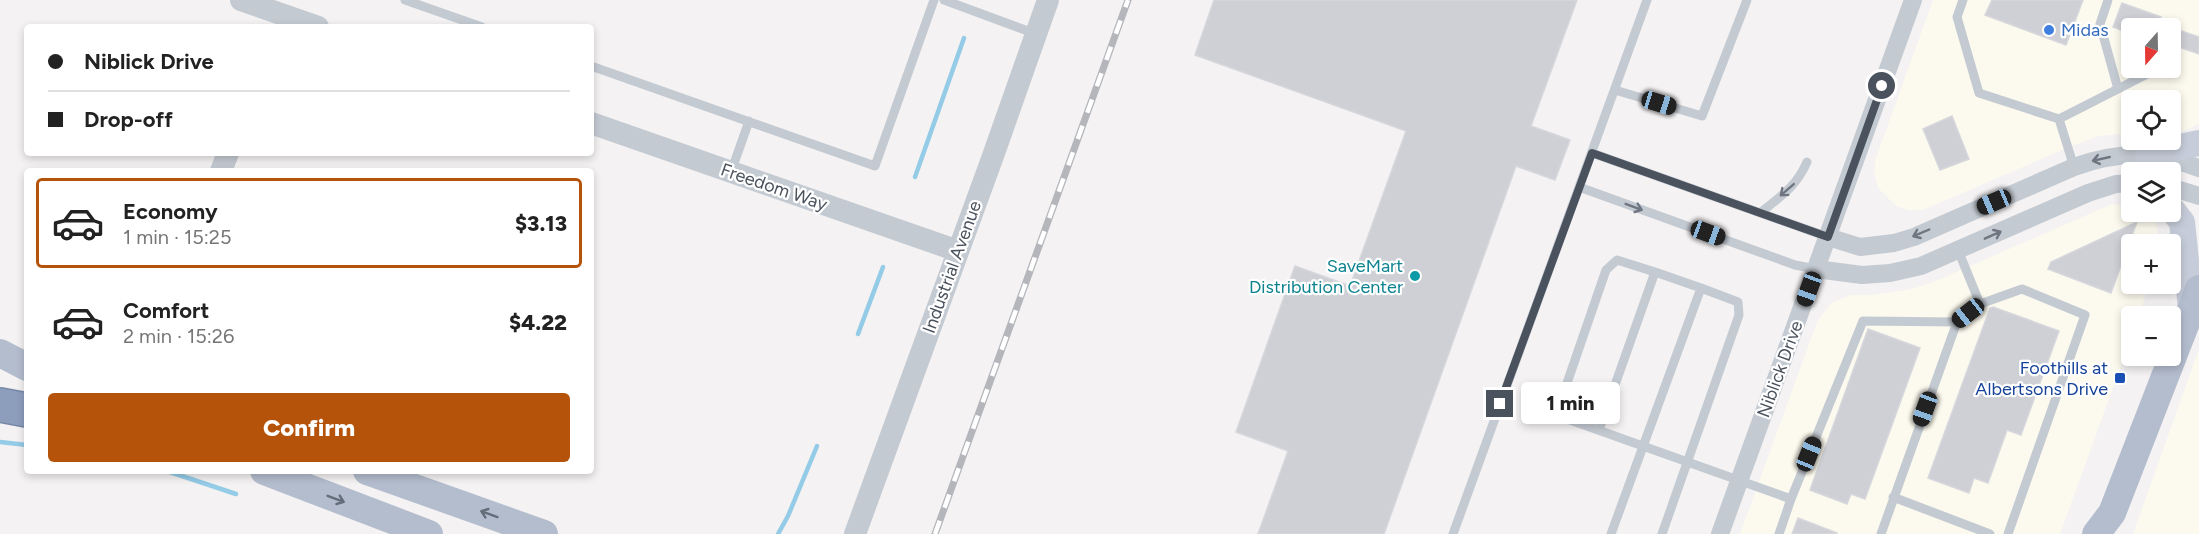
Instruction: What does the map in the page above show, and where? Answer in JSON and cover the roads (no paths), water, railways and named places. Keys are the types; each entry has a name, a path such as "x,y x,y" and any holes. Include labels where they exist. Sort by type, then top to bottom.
{"highway":[{"path":"0,405 24,409"}],"main road":[{"path":"2148,154 2199,143"},
{"path":"2106,527 2195,299 2181,221"},
{"path":"0,347 24,354"},
{"path":"0,353 24,365"},
{"path":"272,474 429,534"},
{"path":"375,474 544,534"}],"street":[{"path":"241,0 279,21 298,24"},
{"name":"Industrial Avenue","path":"855,534 1048,0"},
{"name":"Niblick Drive","path":"1720,534 1913,0"},
{"name":"Freedom Way","path":"594,124 958,251"},
{"path":"1828,237 1860,247 1894,243 1914,237 2074,167 2100,158 2148,154 2199,168"},
{"path":"1816,269 1862,275 1890,273 1922,266 2088,193 2121,184"},
{"path":"2181,190 2199,196"}],"lane":[{"path":"405,0 473,24"},
{"path":"594,67 875,166 934,0"},
{"path":"944,0 1036,34"},
{"path":"1453,534 1647,0"},
{"path":"1615,90 1702,116 1748,0"},
{"path":"1963,0 1957,17 1979,93 2060,119 2139,78"},
{"path":"2108,0 2100,24 2118,89"},
{"path":"2060,119 2074,167"},
{"path":"731,172 749,122"},
{"path":"1592,153 1828,237"},
{"path":"1760,213 1793,187 1807,162"},
{"path":"1579,187 1796,265 1816,269"},
{"path":"1958,250 1980,304"},
{"path":"1662,534 1687,461 1739,315 1738,302 1617,260 1606,270 1556,415 1687,461 1791,499"},
{"path":"1599,430 1655,272"},
{"path":"1611,534 1701,288"},
{"path":"1881,534 1957,322 1980,304 2022,289 2085,315 2008,534"},
{"path":"1779,534 1863,321 1957,322"},
{"path":"1893,497 1990,534"}],"waterway":[{"path":"915,177 964,38"},
{"path":"858,334 883,267"},
{"path":"0,442 24,445"},
{"path":"778,534 788,516 817,446"},
{"path":"176,474 236,494"}],"railway":[{"path":"935,534 1128,0"}],"place":[{"name":"Midas","path":"2049,30"},
{"name":"SaveMart Distribution Center","path":"1415,276"},
{"name":"Foothills at Albertsons Drive","path":"2120,378"}]}
